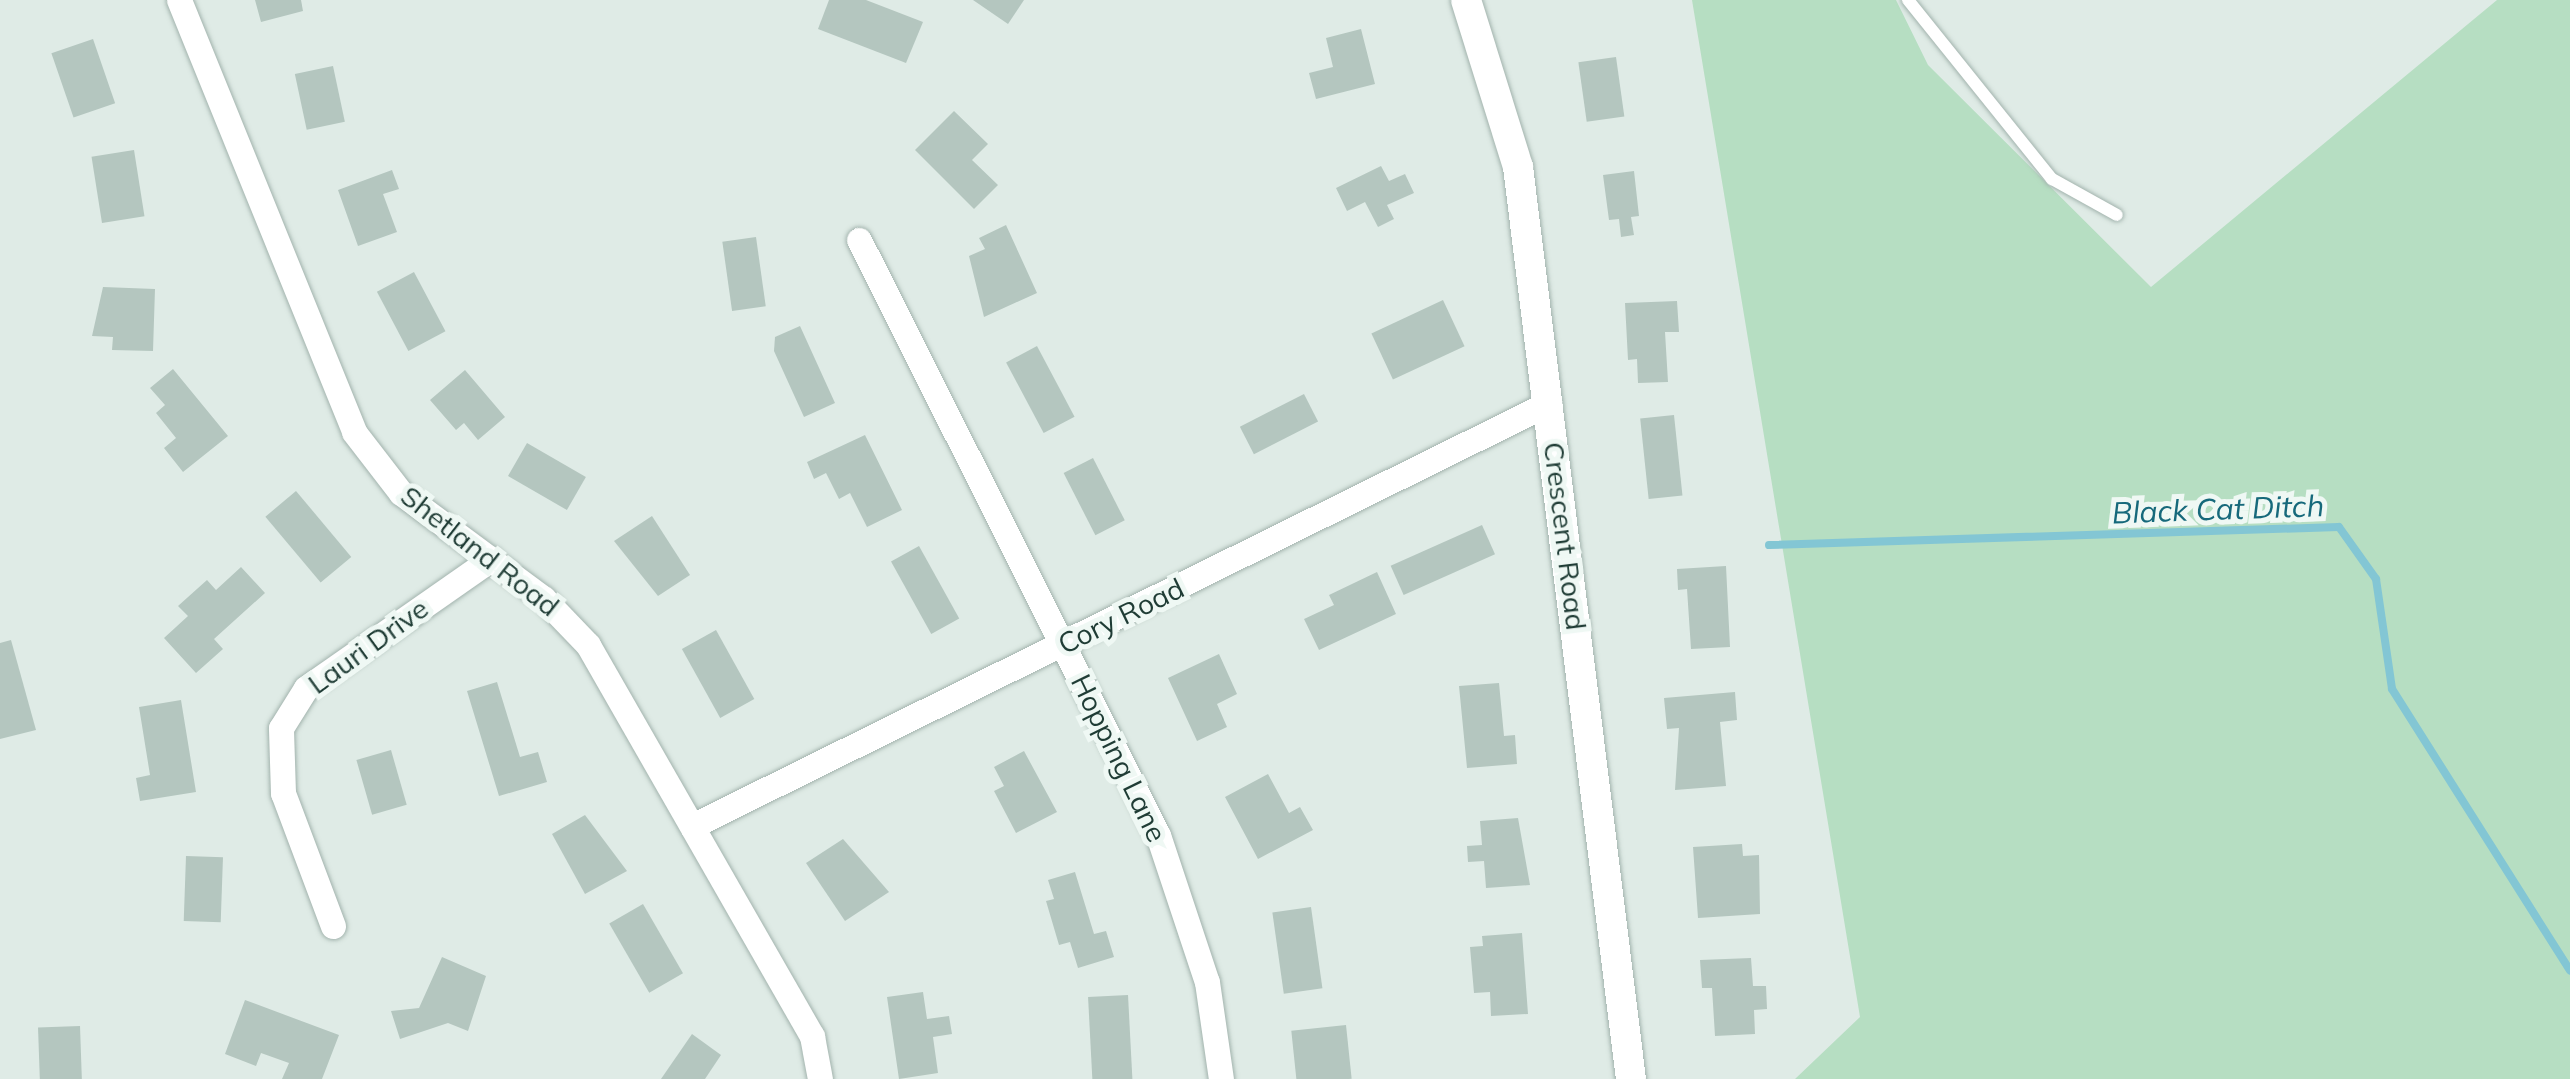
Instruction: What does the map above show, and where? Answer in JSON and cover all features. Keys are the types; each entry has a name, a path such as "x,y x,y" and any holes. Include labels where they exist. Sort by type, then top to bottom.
{"street":[{"name":"Shetland Road","path":"179,0 354,432 401,493 490,560 588,645 812,1036 820,1079"},
{"name":"Crescent Road","path":"1466,0 1518,167 1631,1079"},
{"name":"Hopping Lane","path":"859,240 1063,645 1184,902 1208,982 1221,1079"},
{"name":"Cory Road","path":"692,826 1548,403"},
{"name":"Lauri Drive","path":"334,926 283,793 281,728 306,688 490,560"}],"lane":[{"path":"1909,0 2052,180 2118,215"}],"green space":[{"path":"1692,0 1896,0 1928,65 2151,287 2497,0 2570,0 2570,1079 1795,1079 1860,1017"}],"building":[{"path":"255,0 301,0 303,11 261,22"},
{"path":"829,0 866,0 923,22 906,63 818,29"},
{"path":"973,0 1024,0 1008,24"},
{"path":"1361,29 1375,84 1316,99 1309,73 1333,67 1326,38"},
{"path":"93,39 115,103 74,118 51,53"},
{"path":"1616,57 1624,116 1587,122 1578,62"},
{"path":"333,66 345,122 307,130 295,74"},
{"path":"954,111 988,144 972,160 998,185 974,209 915,150"},
{"path":"134,150 144,216 102,223 92,157"},
{"path":"1381,166 1389,181 1405,174 1414,193 1387,205 1394,219 1378,227 1365,202 1347,211 1336,188"},
{"path":"392,170 399,189 383,194 397,232 358,246 338,190"},
{"path":"1634,171 1639,216 1631,217 1634,235 1621,237 1619,219 1609,220 1603,175"},
{"path":"1006,225 1037,293 984,317 969,256 985,249 979,238"},
{"path":"756,237 766,306 732,311 722,242"},
{"path":"414,272 445,331 408,351 377,292"},
{"path":"103,287 155,289 153,351 112,350 113,337 92,336"},
{"path":"1443,300 1465,346 1393,380 1371,333"},
{"path":"1677,301 1679,332 1665,332 1668,382 1638,383 1637,359 1628,360 1625,303"},
{"path":"800,326 835,403 804,417 774,351 775,337"},
{"path":"1037,346 1075,417 1044,433 1006,362"},
{"path":"173,369 228,436 183,472 164,448 176,438 156,413 165,405 150,388"},
{"path":"465,370 505,417 478,440 464,423 456,430 430,400"},
{"path":"1304,394 1318,422 1254,454 1240,427"},
{"path":"1674,415 1682,496 1649,499 1640,419"},
{"path":"865,435 902,510 867,527 850,493 839,499 826,473 814,479 807,462"},
{"path":"527,443 586,477 567,510 508,476"},
{"path":"1093,458 1125,520 1095,535 1064,473"},
{"path":"296,491 351,557 321,583 265,517"},
{"path":"652,516 690,575 658,596 614,541"},
{"path":"1482,525 1495,554 1404,595 1391,566"},
{"path":"919,546 959,619 931,634 891,562"},
{"path":"1726,566 1730,647 1691,649 1687,589 1678,590 1677,569"},
{"path":"241,567 265,593 214,639 223,649 196,673 164,638 188,616 178,606 207,580 216,590"},
{"path":"1377,572 1396,614 1319,650 1304,619 1334,605 1329,595"},
{"path":"716,630 754,699 720,718 682,649"},
{"path":"11,640 36,730 0,739 0,643"},
{"path":"1219,654 1237,694 1217,704 1227,727 1197,741 1168,678"},
{"path":"497,682 520,757 538,752 547,782 499,796 467,691"},
{"path":"1499,683 1504,736 1515,735 1517,764 1467,768 1459,686"},
{"path":"1735,692 1737,720 1720,722 1726,786 1675,790 1679,728 1667,729 1664,698"},
{"path":"181,700 196,792 140,801 136,778 150,775 139,707"},
{"path":"391,750 407,805 372,815 356,760"},
{"path":"1024,751 1057,812 1016,833 994,791 1004,786 994,767"},
{"path":"1268,774 1289,813 1300,807 1313,830 1258,859 1225,797"},
{"path":"585,815 627,871 585,894 552,834"},
{"path":"1518,818 1530,885 1486,888 1484,861 1468,862 1467,846 1482,845 1480,821"},
{"path":"843,839 889,892 845,921 806,863"},
{"path":"1742,844 1743,856 1759,855 1760,914 1698,918 1693,847"},
{"path":"186,856 223,857 221,922 184,921"},
{"path":"1075,872 1094,934 1106,931 1114,957 1078,968 1070,942 1059,945 1046,901 1054,899 1048,880"},
{"path":"643,904 683,973 649,993 609,923"},
{"path":"1311,907 1322,988 1284,994 1272,912"},
{"path":"1522,933 1528,1014 1491,1016 1490,992 1474,993 1470,947 1483,946 1482,936"},
{"path":"442,957 486,976 468,1031 448,1023 400,1039 391,1011 419,1008"},
{"path":"1751,958 1753,986 1766,986 1767,1009 1754,1010 1755,1034 1715,1036 1712,988 1702,988 1700,960"},
{"path":"923,992 927,1019 949,1016 952,1034 933,1037 938,1073 899,1079 887,997"},
{"path":"1128,995 1132,1079 1092,1079 1088,997"},
{"path":"245,1000 339,1035 322,1079 282,1079 289,1063 261,1053 256,1066 225,1054"},
{"path":"1346,1025 1352,1079 1296,1079 1291,1031"},
{"path":"80,1026 82,1079 40,1079 38,1027"},
{"path":"692,1034 721,1055 705,1079 661,1079"}],"waterway":[{"name":"Black Cat Ditch","path":"1769,545 2339,527 2376,579 2392,689 2570,971"}]}
